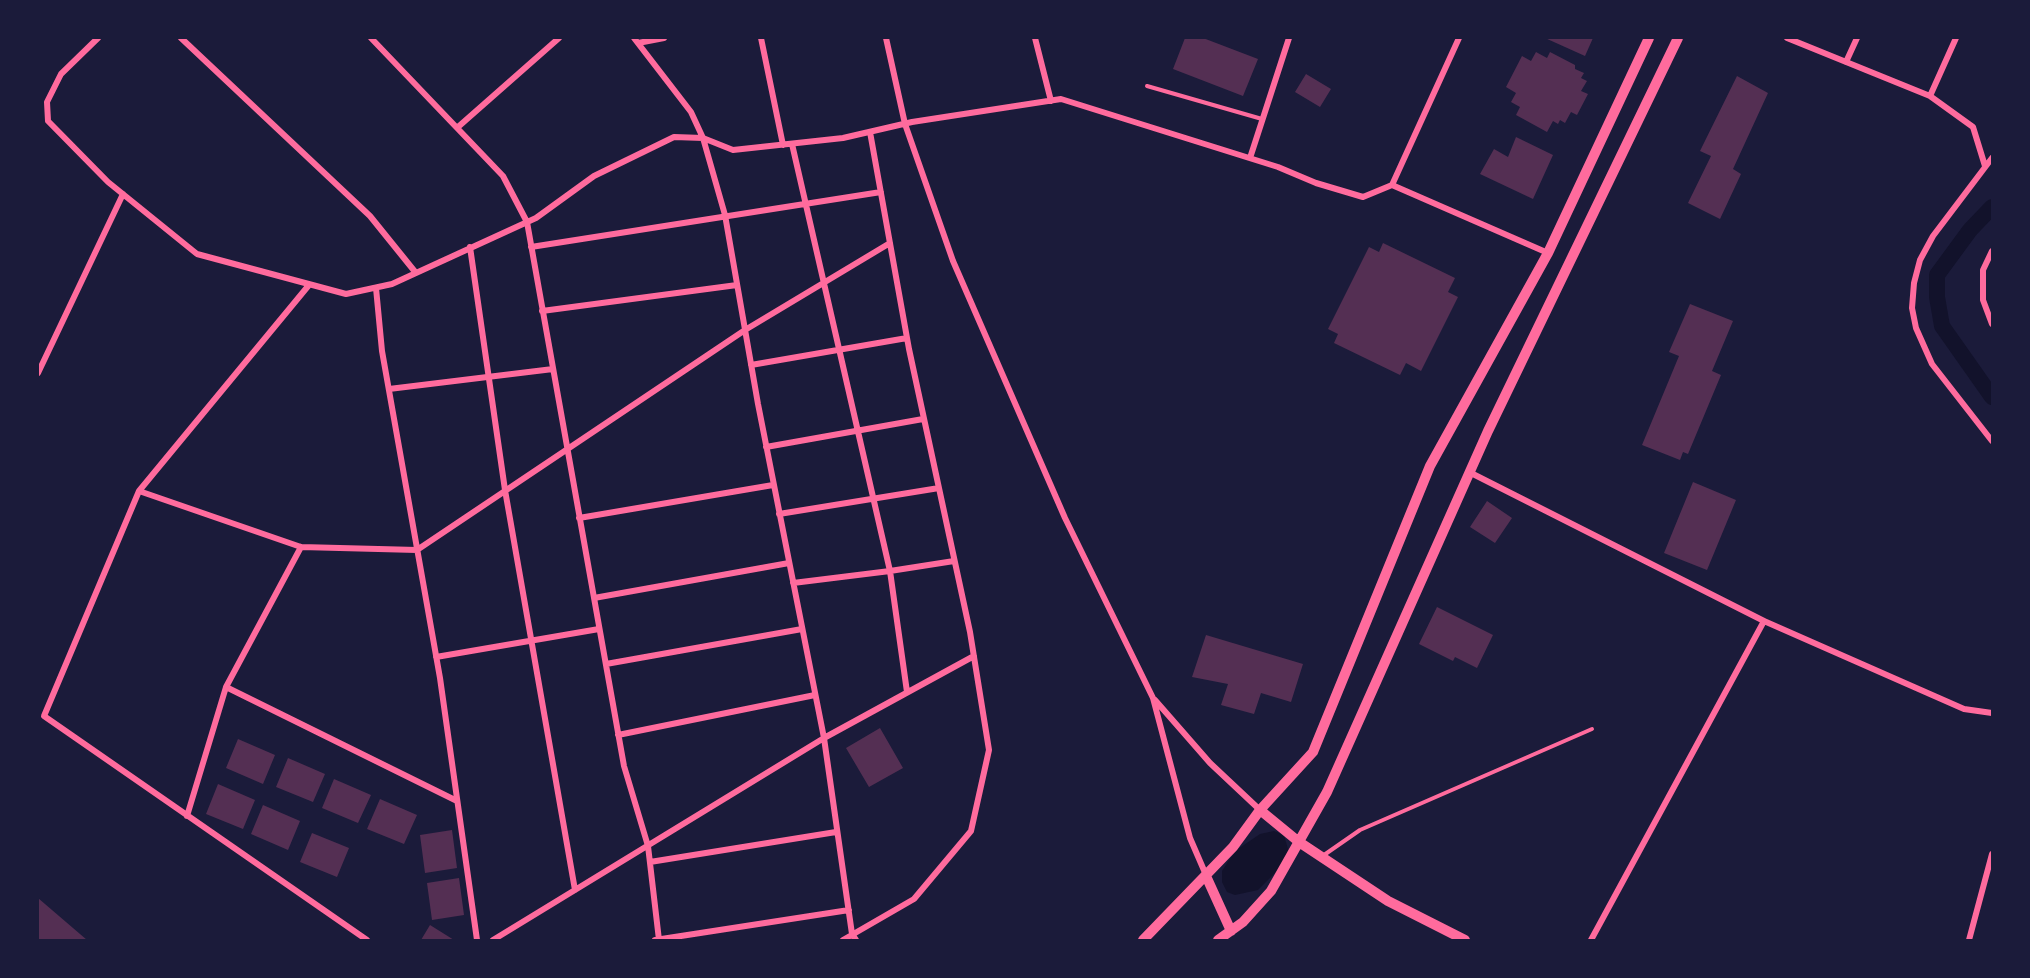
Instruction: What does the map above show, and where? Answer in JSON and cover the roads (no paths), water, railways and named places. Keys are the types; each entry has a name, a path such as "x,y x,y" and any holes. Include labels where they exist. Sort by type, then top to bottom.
{"main road":[{"path":"1143,940 1233,847 1260,810 1313,752 1430,466 1548,253 1649,38"},
{"path":"1218,940 1234,936 1271,891 1347,750 1469,472 1678,38"},
{"path":"1260,810 1299,842 1388,901 1465,940"},
{"path":"1206,876 1234,936"}],"street":[{"path":"98,38 61,74 47,102 48,122 123,195 197,254 346,294 392,284 527,222 594,176 674,137 703,138 734,150 870,132 904,124 1061,99 1250,158 1363,197 1392,185 1459,38"},
{"path":"181,38 370,216 416,273"},
{"path":"371,38 503,176 527,222 624,766 648,846 658,940 849,910"},
{"path":"458,127 558,38"},
{"path":"636,40 664,38"},
{"path":"761,38 783,145"},
{"path":"886,38 904,124 953,261 1065,518 1153,698 1190,838 1206,876"},
{"path":"1035,38 1051,100"},
{"path":"1250,158 1289,38"},
{"path":"1787,38 1930,96 1973,127 1984,166"},
{"path":"1846,62 1857,38"},
{"path":"1930,96 1956,38"},
{"path":"636,40 691,112 703,138 726,215 773,485 824,738 836,832 854,937"},
{"path":"843,940 854,937 914,899 971,831 989,750 974,656 906,338 870,132"},
{"path":"792,144 890,571 907,692"},
{"path":"1992,158 1929,244 1914,283 1912,308 1919,338 1932,364 1992,441"},
{"path":"1392,185 1548,253"},
{"path":"531,247 881,192"},
{"path":"38,373 123,195"},
{"path":"139,491 301,547 417,550 745,330 890,243"},
{"path":"470,247 505,490 575,890"},
{"path":"1992,251 1983,270 1983,300 1992,324"},
{"path":"44,716 139,491 309,285"},
{"path":"542,311 737,285"},
{"path":"376,288 389,389 436,657 477,940"},
{"path":"751,365 906,338"},
{"path":"389,389 553,369"},
{"path":"766,447 924,419"},
{"path":"1469,472 1764,621 1964,709 1992,713"},
{"path":"579,518 773,485"},
{"path":"779,514 939,488"},
{"path":"187,816 226,687 301,547"},
{"path":"793,583 954,561"},
{"path":"594,598 789,563"},
{"path":"1592,940 1764,621"},
{"path":"436,657 599,629"},
{"path":"606,664 802,629"},
{"path":"493,940 824,738 974,656"},
{"path":"226,687 457,801"},
{"path":"618,735 815,695"},
{"path":"1153,698 1210,763 1260,810"},
{"path":"38,712 366,940"},
{"path":"650,862 836,832"},
{"path":"1969,940 1992,854"}],"lane":[{"path":"1147,86 1262,120"},
{"path":"1321,857 1360,830 1592,729"}],"waterway":[{"path":"1992,207 1970,230 1937,275 1937,297 1942,326 1992,397"}]}
